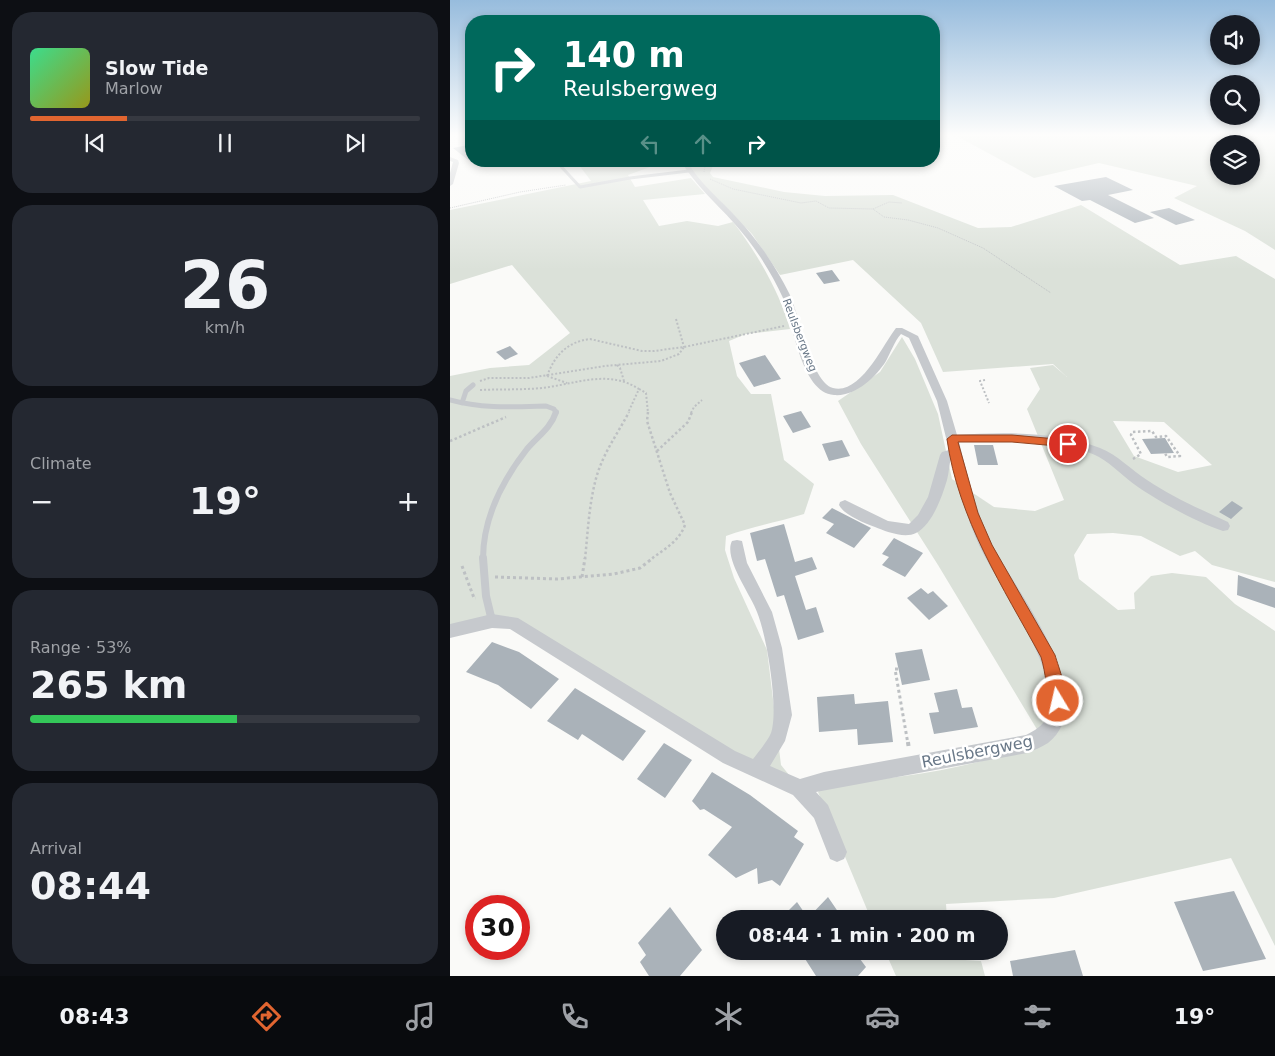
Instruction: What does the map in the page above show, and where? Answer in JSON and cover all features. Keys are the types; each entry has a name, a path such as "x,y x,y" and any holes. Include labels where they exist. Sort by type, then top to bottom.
{"street":[{"name":"Reulsbergweg","path":"694,180 750,238 788,299 795,324 816,378 823,388 832,392 852,387 873,371 899,330 913,336 942,401 954,453 972,513 986,546 1048,655 1057,691 1057,710 1048,731 1035,741 824,781 800,788"},
{"path":"952,439 1039,441 1068,444 1094,450 1109,458 1149,488 1223,526"},
{"path":"844,506 883,525 912,529 924,517 934,498 941,480 946,455 954,453"},
{"path":"737,545 740,563 765,612 774,648 783,715 776,741 756,770"},
{"path":"450,631 492,621 513,623 531,633 729,757 800,788 821,812 837,852"}],"lane":[{"path":"575,180 580,187 622,180"},
{"path":"462,403 466,391 473,385"},
{"path":"450,400 470,406 483,407 541,405 550,407 556,412 552,422 515,465 500,490 485,528 482,552 483,576 492,621"}],"path":[{"path":"712,180 733,189 801,203 816,201 829,208 873,209 888,202 902,202"},
{"path":"450,208 520,192 579,184"},
{"path":"873,209 876,214 886,219 908,220 958,234 978,244 1051,294"},
{"path":"676,319 684,347"},
{"path":"546,376 553,359 564,348 581,340 597,341 642,351 684,347 795,324"},
{"path":"473,385 489,378 546,376 617,365 661,361 679,354 684,347"},
{"path":"617,365 620,368 624,381"},
{"path":"546,376 569,384"},
{"path":"466,391 542,388 612,378 624,381 646,393 647,421 670,493 685,524 682,534 674,543 640,568 614,574 557,579 483,576"},
{"path":"985,380 980,381 989,403"},
{"path":"582,577 593,491 598,472 632,405 638,389"},
{"path":"657,451 688,422 694,407 702,400"},
{"path":"450,441 507,417"},
{"path":"1133,459 1141,454 1131,435 1132,432 1152,431 1156,437 1166,436 1180,456 1168,457 1165,453"},
{"path":"462,566 474,598 487,602"},
{"path":"898,669 896,670 912,764"}],"shaded area":[{"path":"590,180 631,180 635,187 692,180 705,194 643,200 659,226 687,221 718,226 733,222 750,246 774,287 786,315 790,329 746,334 729,341 737,376 751,394 771,394 784,460 814,484 804,514 726,536 725,550 734,578 767,650 781,765 798,786 786,783 514,622 450,630 450,376 490,368 529,365 570,333 512,265 450,284 450,210 591,181"},
{"path":"697,180 725,180 784,192 825,196 893,195 978,228 1011,227 1081,205 1180,265 1236,256 1275,279 1275,582 1212,565 1195,551 1180,556 1141,536 1113,533 1087,534 1074,555 1079,579 1118,610 1135,609 1134,593 1151,576 1172,573 1206,577 1235,604 1275,631 1275,946 1231,858 1054,898 946,904 946,910 867,910 818,792 825,785 936,771 991,759 1044,741 938,565 861,444 838,401 880,372 902,337 915,359 938,414 952,479 994,507 1035,511 1064,500 1027,409 1040,389 1030,368 1053,365 1067,377 1053,364 943,372 921,323 853,260 780,275 752,234","holes":["1113,421 1164,422 1212,465 1178,472 1134,456"]},
{"path":"1170,180 1210,180 1210,185 1260,185 1260,180 1275,180 1275,250 1245,231 1174,198 1197,186"},
{"path":"889,960 981,961 985,976 896,976"}],"building":[{"path":"1091,180 1111,180 1133,190 1108,195 1154,218 1135,223 1090,200 1082,201 1054,186"},
{"path":"1169,208 1195,220 1176,225 1150,212"},
{"path":"832,270 840,281 824,284 816,273"},
{"path":"510,346 518,354 505,360 496,352"},
{"path":"765,355 781,379 754,387 739,363"},
{"path":"801,411 811,427 793,433 783,416"},
{"path":"1165,438 1174,453 1151,454 1142,439"},
{"path":"842,440 850,456 829,461 822,444"},
{"path":"974,445 993,445 998,465 978,465"},
{"path":"1232,501 1243,508 1231,519 1219,512"},
{"path":"832,508 871,528 854,548 826,533 834,524 822,518"},
{"path":"784,524 795,562 812,557 817,569 795,576 806,610 816,607 824,632 798,640 784,595 777,597 765,559 757,561 750,533"},
{"path":"894,538 923,553 905,577 882,565 889,557 882,554"},
{"path":"1238,575 1275,588 1275,608 1237,595"},
{"path":"921,588 928,594 933,591 948,606 929,620 907,598"},
{"path":"492,642 519,652 559,679 531,709 498,685 466,672"},
{"path":"922,649 930,680 902,685 895,653"},
{"path":"575,688 646,731 623,761 582,734 578,740 547,721"},
{"path":"957,689 962,708 972,707 978,727 934,734 929,713 939,712 934,693"},
{"path":"854,694 855,704 888,701 893,742 858,745 857,729 819,732 817,697"},
{"path":"664,743 692,760 665,798 637,779"},
{"path":"712,772 750,795 798,831 794,837 804,844 780,886 772,880 758,884 757,868 736,878 708,855 732,827 704,809 700,810 692,801"},
{"path":"1234,891 1266,959 1203,971 1174,902"},
{"path":"828,897 837,910 816,910"},
{"path":"797,902 802,910 789,910"},
{"path":"670,907 702,950 680,976 649,976 640,962 646,955 638,943"},
{"path":"1075,950 1083,976 1013,976 1010,961"},
{"path":"806,960 861,960 866,967 858,976 816,976"}],"route":[{"path":"1058,701 1048,655 986,546 972,513 962,483 952,439 1012,439 1068,444"}]}
